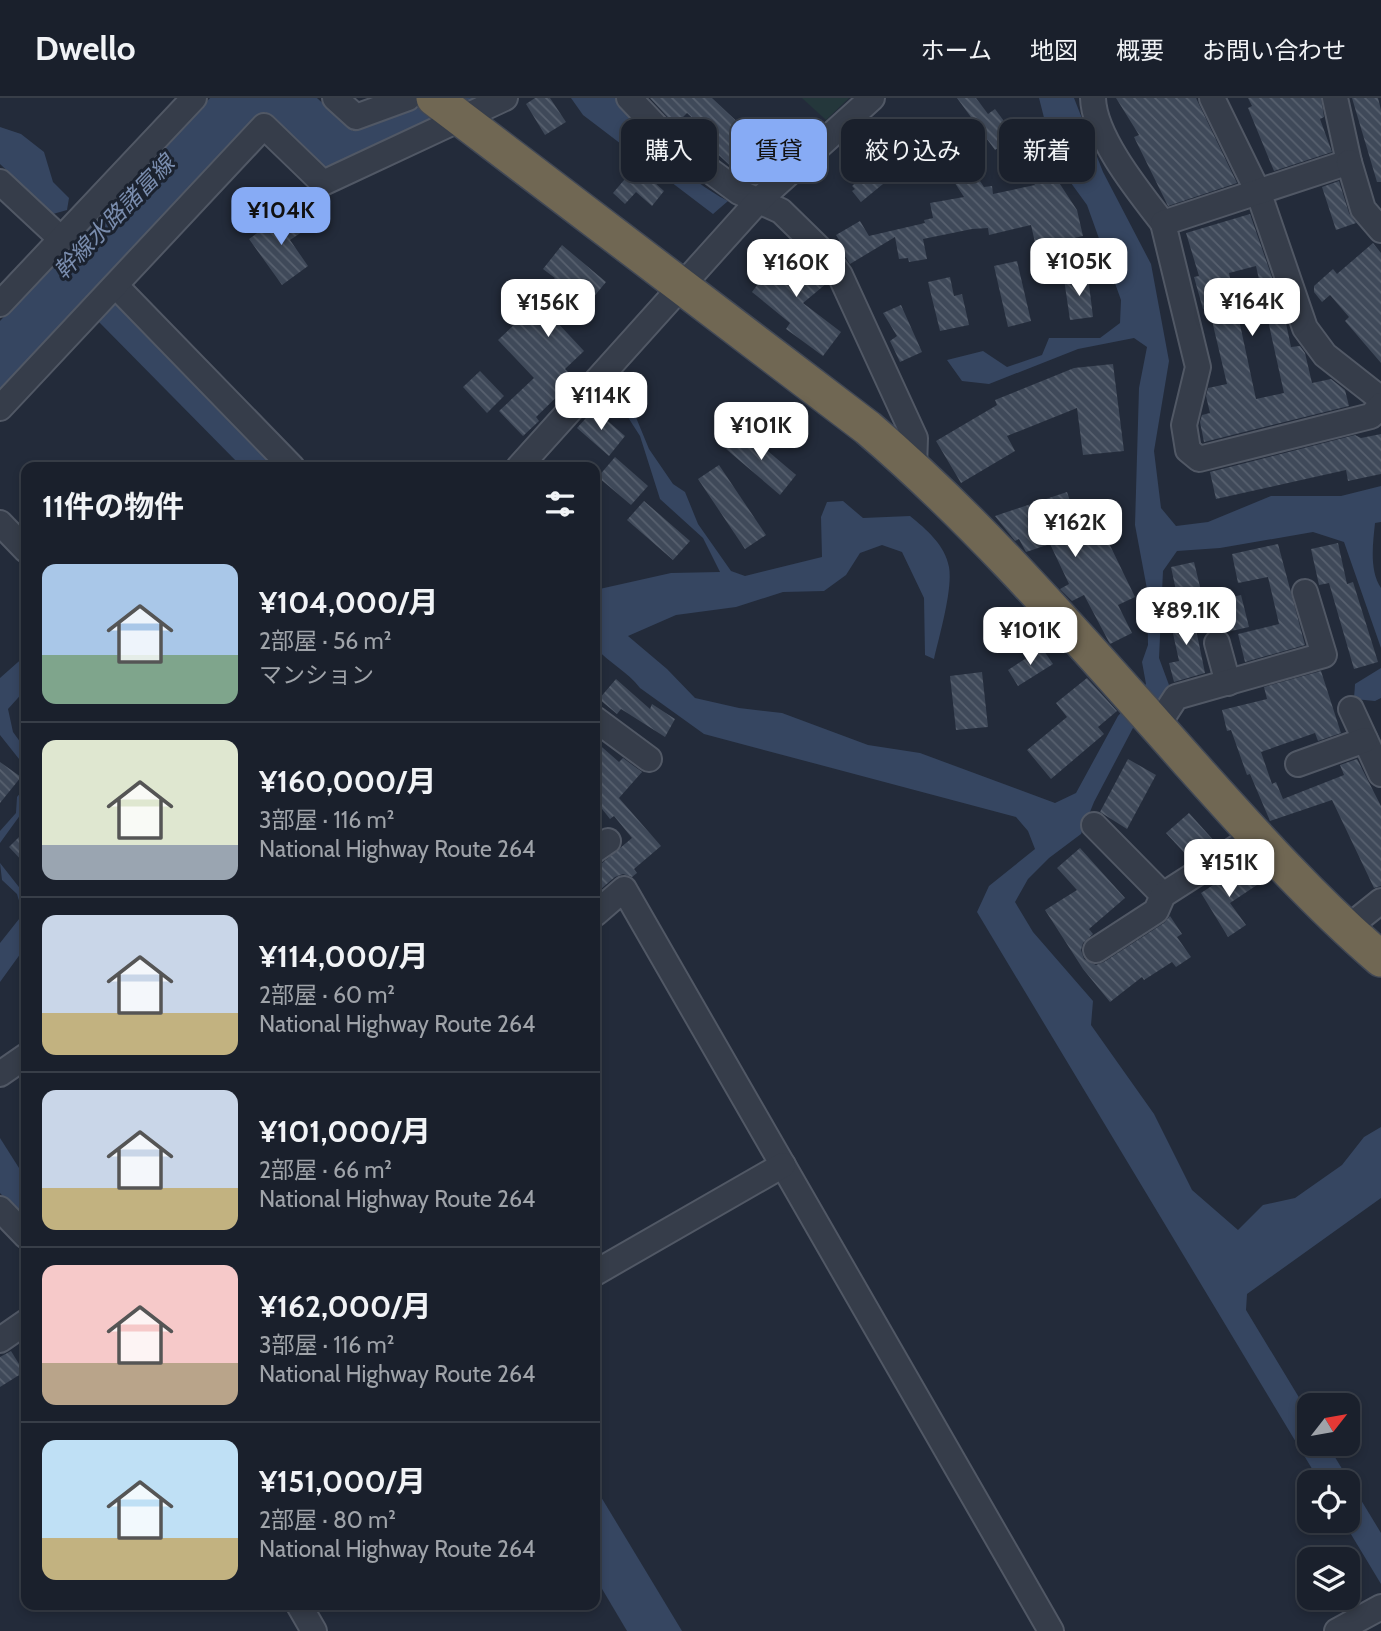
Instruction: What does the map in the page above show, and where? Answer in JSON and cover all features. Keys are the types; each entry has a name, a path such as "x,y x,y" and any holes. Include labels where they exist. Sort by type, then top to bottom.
{"highway":[{"path":"447,108 868,428 914,467 1007,562 1255,836 1346,929 1381,959"}],"street":[{"path":"0,304 194,98"},
{"path":"335,98 356,117 408,98"},
{"path":"0,408 264,126 323,183 447,108 505,98"},
{"path":"629,98 671,142 739,192 781,211 823,252 840,275 915,438 914,467"},
{"path":"523,462 759,200 872,98"},
{"path":"1093,98 1093,112 1121,164 1163,223 1198,367 1184,425 1188,450 1199,459 1371,416 1381,405"},
{"path":"1212,98 1259,194 1305,328 1325,355 1381,399"},
{"path":"1335,98 1363,209 1381,230"},
{"path":"1163,223 1259,194 1349,162"},
{"path":"0,182 61,239"},
{"path":"117,286 287,462"},
{"path":"0,523 21,545"},
{"path":"1145,713 1176,697 1324,655 1305,592"},
{"path":"1217,643 1228,682"},
{"path":"1351,709 1381,774"},
{"path":"600,723 649,758"},
{"path":"1298,764 1365,740"},
{"path":"1094,825 1163,895"},
{"path":"1096,950 1156,911 1163,895 1255,836"},
{"path":"600,910 624,889 1051,1631"},
{"path":"1346,929 1381,901"},
{"path":"0,1074 21,1059"},
{"path":"600,1270 783,1165"},
{"path":"0,1209 21,1231"},
{"path":"0,1340 21,1325"},
{"path":"1337,1631 1381,1607"},
{"path":"302,1610 314,1631"}],"green space":[{"path":"802,98 849,98 827,119"}],"water":[{"name":"幹線水路諸富線","path":"210,98 317,98 353,131 402,111 424,107 437,98 477,98 459,103 433,122 325,171 265,112 0,390 0,321"},
{"path":"571,98 618,98 635,119 621,119 621,144 583,115"},
{"path":"1039,98 1074,98 1082,119 1044,119"},
{"path":"0,127 21,134 44,152 53,182 69,198 67,210 53,214 0,164"},
{"path":"1095,152 1151,264 1169,361 1154,451 1161,508 1176,526 1208,522 1271,496 1341,496 1381,486 1381,522 1375,523 1373,556 1377,581 1381,588 1381,648 1344,542 1313,532 1220,548 1177,551 1163,571 1159,658 1169,685 1159,700 1134,726 1094,802 1081,834 1049,858 1028,879 1015,902 1033,932 1093,1001 1091,1025 1154,1114 1192,1190 1238,1230 1263,1205 1295,1198 1342,1165 1364,1137 1381,1127 1381,1198 1247,1294 1246,1310 1297,1394 1297,1444 977,912 989,886 1035,849 1028,831 1016,817 704,734 640,688 600,652 600,589 671,573 720,572 703,538 660,499 640,436 615,397 620,391 635,415 649,449 673,484 685,492 698,524 731,571 745,576 822,557 821,517 827,502 843,501 863,518 910,516 939,545 949,567 947,600 934,659 925,655 924,598 902,552 882,545 860,553 846,575 824,591 783,592 736,607 676,615 628,636 667,669 695,698 739,708 782,713 868,745 920,753 1055,803 1076,793 1118,716 1146,684 1142,662 1148,645 1147,589 1135,525 1139,388 1147,347 1134,338 1078,349 989,384 962,381 947,360 983,351 1007,367 1042,355 1049,338 1100,338 1120,323 1121,300 1087,205 1070,182 1095,182"},
{"path":"671,182 698,182 728,201 713,214"},
{"path":"117,303 271,462 237,462 98,321"},
{"path":"21,659 21,695 8,709 13,732 21,743 21,761 0,735 0,678"},
{"path":"1381,668 1381,698 1375,701 1354,699 1355,684"},
{"path":"21,792 21,814 0,843 0,831 16,813 17,797"},
{"path":"0,863 21,890 21,907 17,894 2,880"},
{"path":"21,917 21,953 0,982 0,943"},
{"path":"0,1138 21,1171 21,1216 0,1193"},
{"path":"1304,1456 1334,1456 1343,1470 1313,1470"},
{"path":"600,1495 682,1631 627,1631 600,1585"},
{"path":"1360,1498 1381,1533 1381,1584 1350,1533 1360,1533"}],"building":[{"path":"535,98 550,98 566,122 545,135 526,104"},
{"path":"650,98 712,98 734,119 731,119 731,166 717,153 717,119 694,119 687,113 681,119 669,119"},
{"path":"957,98 976,98 988,114 995,109 1002,119 999,119 999,147 995,150 985,136 985,119 972,119"},
{"path":"1116,98 1196,98 1237,183 1168,206 1134,137 1139,135"},
{"path":"1248,98 1321,98 1324,117 1320,119 1332,152 1274,171 1248,108 1252,106"},
{"path":"1352,98 1378,98 1381,110 1381,182 1377,182"},
{"path":"1339,181 1349,213 1356,223 1336,230 1322,187"},
{"path":"622,182 654,182 664,191 652,206 636,192 625,204 613,193"},
{"path":"856,182 885,182 861,202 852,191 855,189 852,186"},
{"path":"954,182 981,182 984,187 992,186 993,194 1035,185 1033,182 1059,182 1077,210 1083,236 1036,247 1031,225 989,235 988,228 923,239 927,259 909,262 908,258 899,259 895,237 850,264 842,252 845,250 836,235 860,221 869,236 925,223 924,220 933,218 930,203 964,197"},
{"path":"290,209 305,230 290,240 308,266 282,285 249,239"},
{"path":"1250,214 1283,309 1291,347 1300,346 1305,353 1312,383 1331,379 1345,390 1349,406 1204,442 1200,422 1202,415 1210,413 1206,396 1208,388 1227,384 1209,308 1203,309 1194,277 1199,276 1186,233","holes":["1256,266 1284,393 1256,399 1229,273"]},
{"path":"1373,243 1381,253 1381,363 1345,321 1349,317 1330,295 1322,302 1314,292 1314,286 1333,269 1337,274"},
{"path":"562,245 606,282 587,305 577,297 554,319 584,351 565,369 575,379 536,417 539,421 523,436 499,411 534,378 498,340 531,309 527,305 555,278 543,269"},
{"path":"776,245 798,267 808,258 827,283 803,303 841,332 823,356 786,329 790,323 752,292 772,265 764,257"},
{"path":"1017,261 1031,321 1008,327 994,266"},
{"path":"1088,276 1093,317 1070,320 1064,279"},
{"path":"950,277 954,296 962,294 969,325 940,331 928,282"},
{"path":"901,305 922,352 900,362 890,341 897,336 883,313"},
{"path":"1113,364 1124,451 1083,455 1077,408 1007,436 1015,451 961,483 936,441 997,405 995,400 1074,368"},
{"path":"480,371 504,396 487,413 463,387"},
{"path":"594,409 625,436 609,456 577,428"},
{"path":"742,429 796,475 780,495 726,449"},
{"path":"1381,434 1381,474 1348,481 1346,470 1216,499 1210,472 1355,435 1361,438"},
{"path":"615,457 648,486 631,505 600,479 600,475"},
{"path":"719,465 766,535 745,549 698,479"},
{"path":"1067,492 1085,545 1105,535 1135,597 1118,605 1132,633 1110,644 1084,595 1072,601 1060,589 1069,584 1050,544 1026,552 1019,539 1015,541 995,516"},
{"path":"644,501 690,541 673,560 627,520"},
{"path":"1338,543 1347,584 1353,582 1378,662 1354,669 1329,583 1319,585 1311,549"},
{"path":"1278,544 1305,645 1245,662 1238,634 1279,624 1268,577 1238,583 1232,554"},
{"path":"1194,562 1202,595 1178,600 1171,567"},
{"path":"1241,595 1249,627 1227,632 1219,600"},
{"path":"1192,610 1205,673 1174,682 1169,663 1179,661 1169,615"},
{"path":"1042,648 1053,664 1018,686 1008,670"},
{"path":"1321,671 1341,733 1318,741 1315,733 1261,752 1272,784 1276,782 1283,799 1344,775 1340,765 1357,759 1381,806 1381,886 1374,888 1332,800 1270,821 1250,774 1247,775 1231,730 1227,731 1222,710 1267,699 1264,687"},
{"path":"982,672 988,727 956,730 950,676"},
{"path":"1087,678 1117,711 1098,727 1104,734 1051,779 1027,750 1067,717 1056,703"},
{"path":"616,679 650,709 652,704 675,719 665,737 621,709 617,714 600,698"},
{"path":"600,745 619,762 623,758 642,772 619,798 661,846 634,869 637,873 632,877 623,874 615,877 600,890 600,865 632,838 614,816 610,819 600,806"},
{"path":"1128,759 1156,775 1127,829 1100,812"},
{"path":"0,762 21,777 0,803"},
{"path":"1189,813 1216,843 1191,860 1166,833"},
{"path":"21,835 21,860 9,847"},
{"path":"1080,848 1125,898 1089,929 1093,934 1083,943 1081,950 1084,959 1096,965 1104,962 1164,923 1170,916 1182,934 1177,937 1191,957 1176,967 1172,962 1144,980 1142,977 1110,1002 1083,969 1045,910 1077,890 1057,868"},
{"path":"1243,865 1257,885 1230,903 1246,925 1228,937 1201,893"},
{"path":"11,1351 21,1367 21,1374 0,1387 0,1357"}]}
